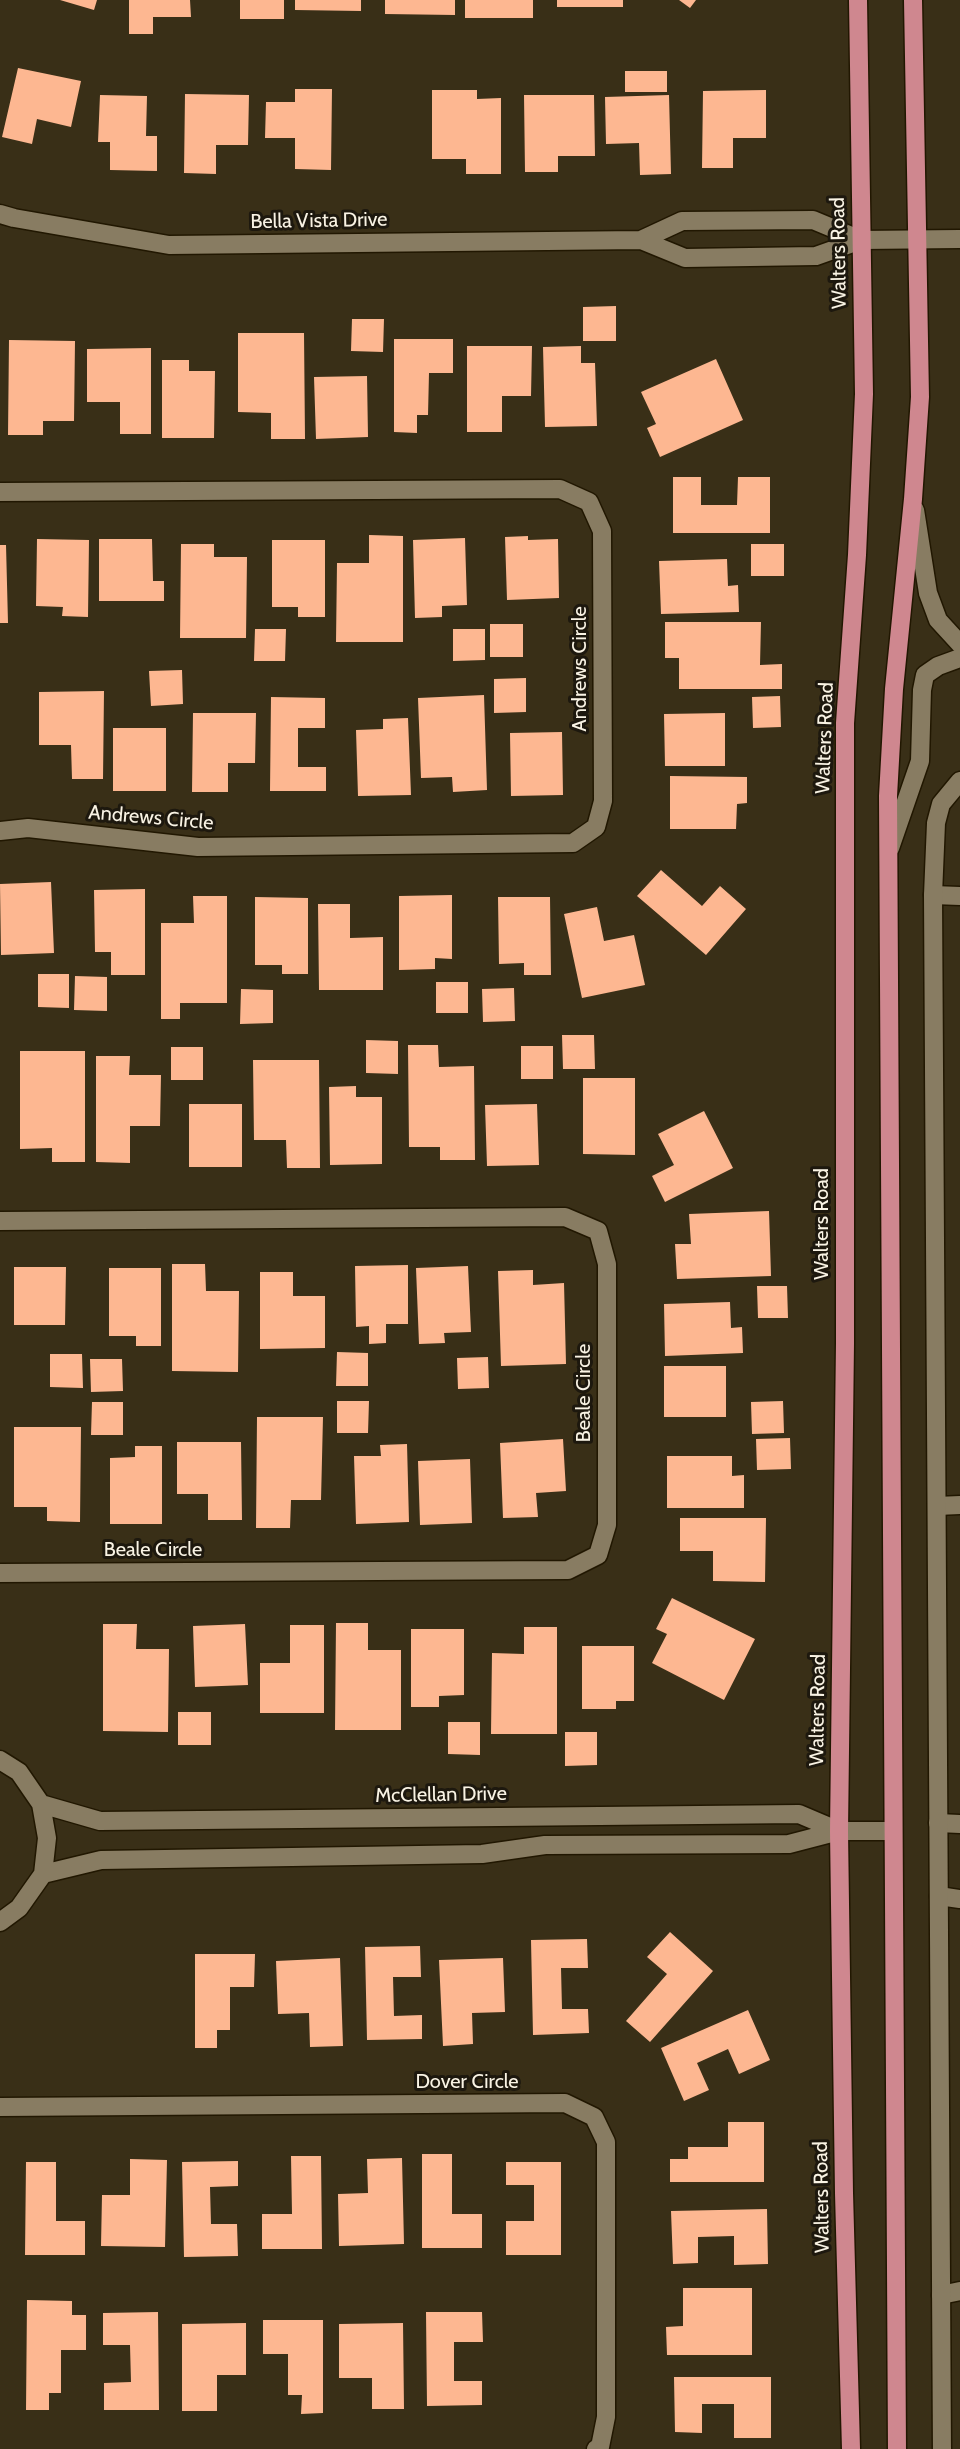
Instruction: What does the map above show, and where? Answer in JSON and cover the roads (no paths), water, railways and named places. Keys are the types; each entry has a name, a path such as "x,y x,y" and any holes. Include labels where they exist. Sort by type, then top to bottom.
{"main road":[{"name":"Walters Road","path":"851,2449 844,2193 839,1831 845,1343 845,723 857,555 864,394 858,0"},
{"path":"897,2449 888,796 894,689 913,499 920,397 913,0"}],"street":[{"name":"Bella Vista Drive","path":"0,214 169,245 641,240 685,258 816,256 861,240 960,239"},
{"name":"Bella Vista Drive","path":"641,240 682,221 813,220 861,240"},
{"name":"Andrews Circle","path":"0,492 560,489 589,502 602,531 603,801 596,827 573,843 198,847 28,828 0,831"},
{"path":"913,499 928,593 938,620 960,644"},
{"path":"888,853 920,761 922,690 925,675 938,666 960,658"},
{"path":"942,2449 933,895 936,823 941,804 960,781"},
{"path":"933,895 960,896"},
{"name":"Beale Circle","path":"0,1221 565,1216 598,1231 607,1264 607,1525 598,1555 568,1570 0,1573"},
{"path":"937,1506 960,1505"},
{"path":"0,1760 19,1772 41,1804 47,1838 43,1874 19,1908 0,1922"},
{"name":"McClellan Drive","path":"41,1804 100,1821 799,1814 839,1831"},
{"path":"938,1823 960,1824"},
{"name":"McClellan Drive","path":"43,1874 101,1860 482,1854 545,1845 789,1844 839,1831 893,1831"},
{"path":"939,1896 960,1899"},
{"name":"Dover Circle","path":"0,2107 565,2103 594,2117 606,2142 606,2417 600,2447 597,2449"},
{"path":"941,2295 960,2291"}]}
